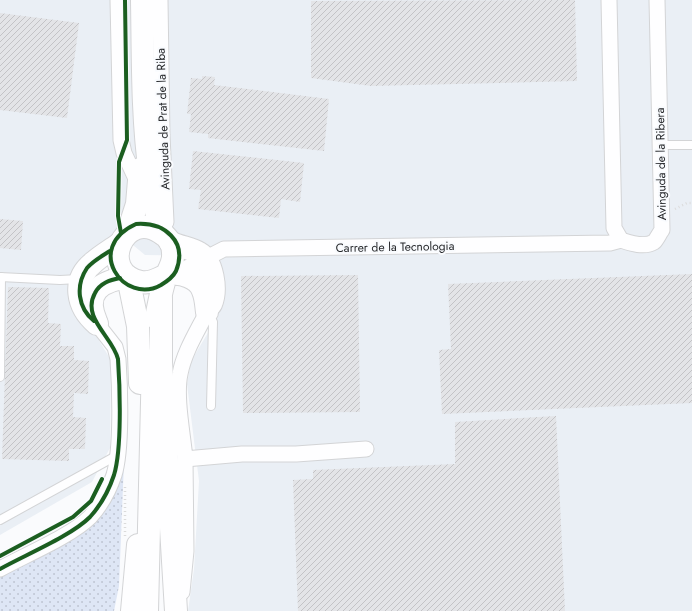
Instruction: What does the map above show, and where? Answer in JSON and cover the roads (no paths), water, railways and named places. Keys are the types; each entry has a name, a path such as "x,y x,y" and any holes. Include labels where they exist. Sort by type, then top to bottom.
{"main road":[{"path":"142,0 145,136 158,220 174,254 170,274 161,299 155,326 152,366 146,611"},
{"path":"132,611 131,543 140,346 136,316 118,279 119,265 117,257 137,204 138,183 145,136"},
{"path":"97,324 88,317 81,304 79,290 82,278 94,262 134,229 149,228 200,253 205,258 212,273 214,298 207,312"},
{"path":"82,278 118,279 150,283 170,274 189,277 200,285 203,291 207,312"},
{"path":"97,324 91,308 93,296 100,286 118,279"},
{"path":"161,299 161,362 177,611"},
{"path":"131,543 146,611"}],"street":[{"path":"118,0 121,140 124,153 138,183"},
{"name":"Avinguda de Prat de la Riba","path":"160,0 162,135 167,238"},
{"path":"609,0 614,228 621,240"},
{"name":"Avinguda de la Ribera","path":"621,240 635,244 654,242 662,230 657,0"},
{"name":"Carrer de la Tecnologia","path":"170,274 224,249 610,243 621,240"},
{"path":"177,611 184,582 186,551 185,459 178,388 180,375 187,352 207,312"},
{"path":"0,569 70,531 89,517 97,508 110,485 114,473 118,439 118,359 114,347 97,324"},
{"path":"185,459 242,454 296,454 366,449"}],"lane":[{"path":"661,145 692,145"},
{"path":"0,377 1,277 74,280 82,278"},
{"path":"207,312 213,322 211,406"},
{"path":"0,520 116,456"}]}
